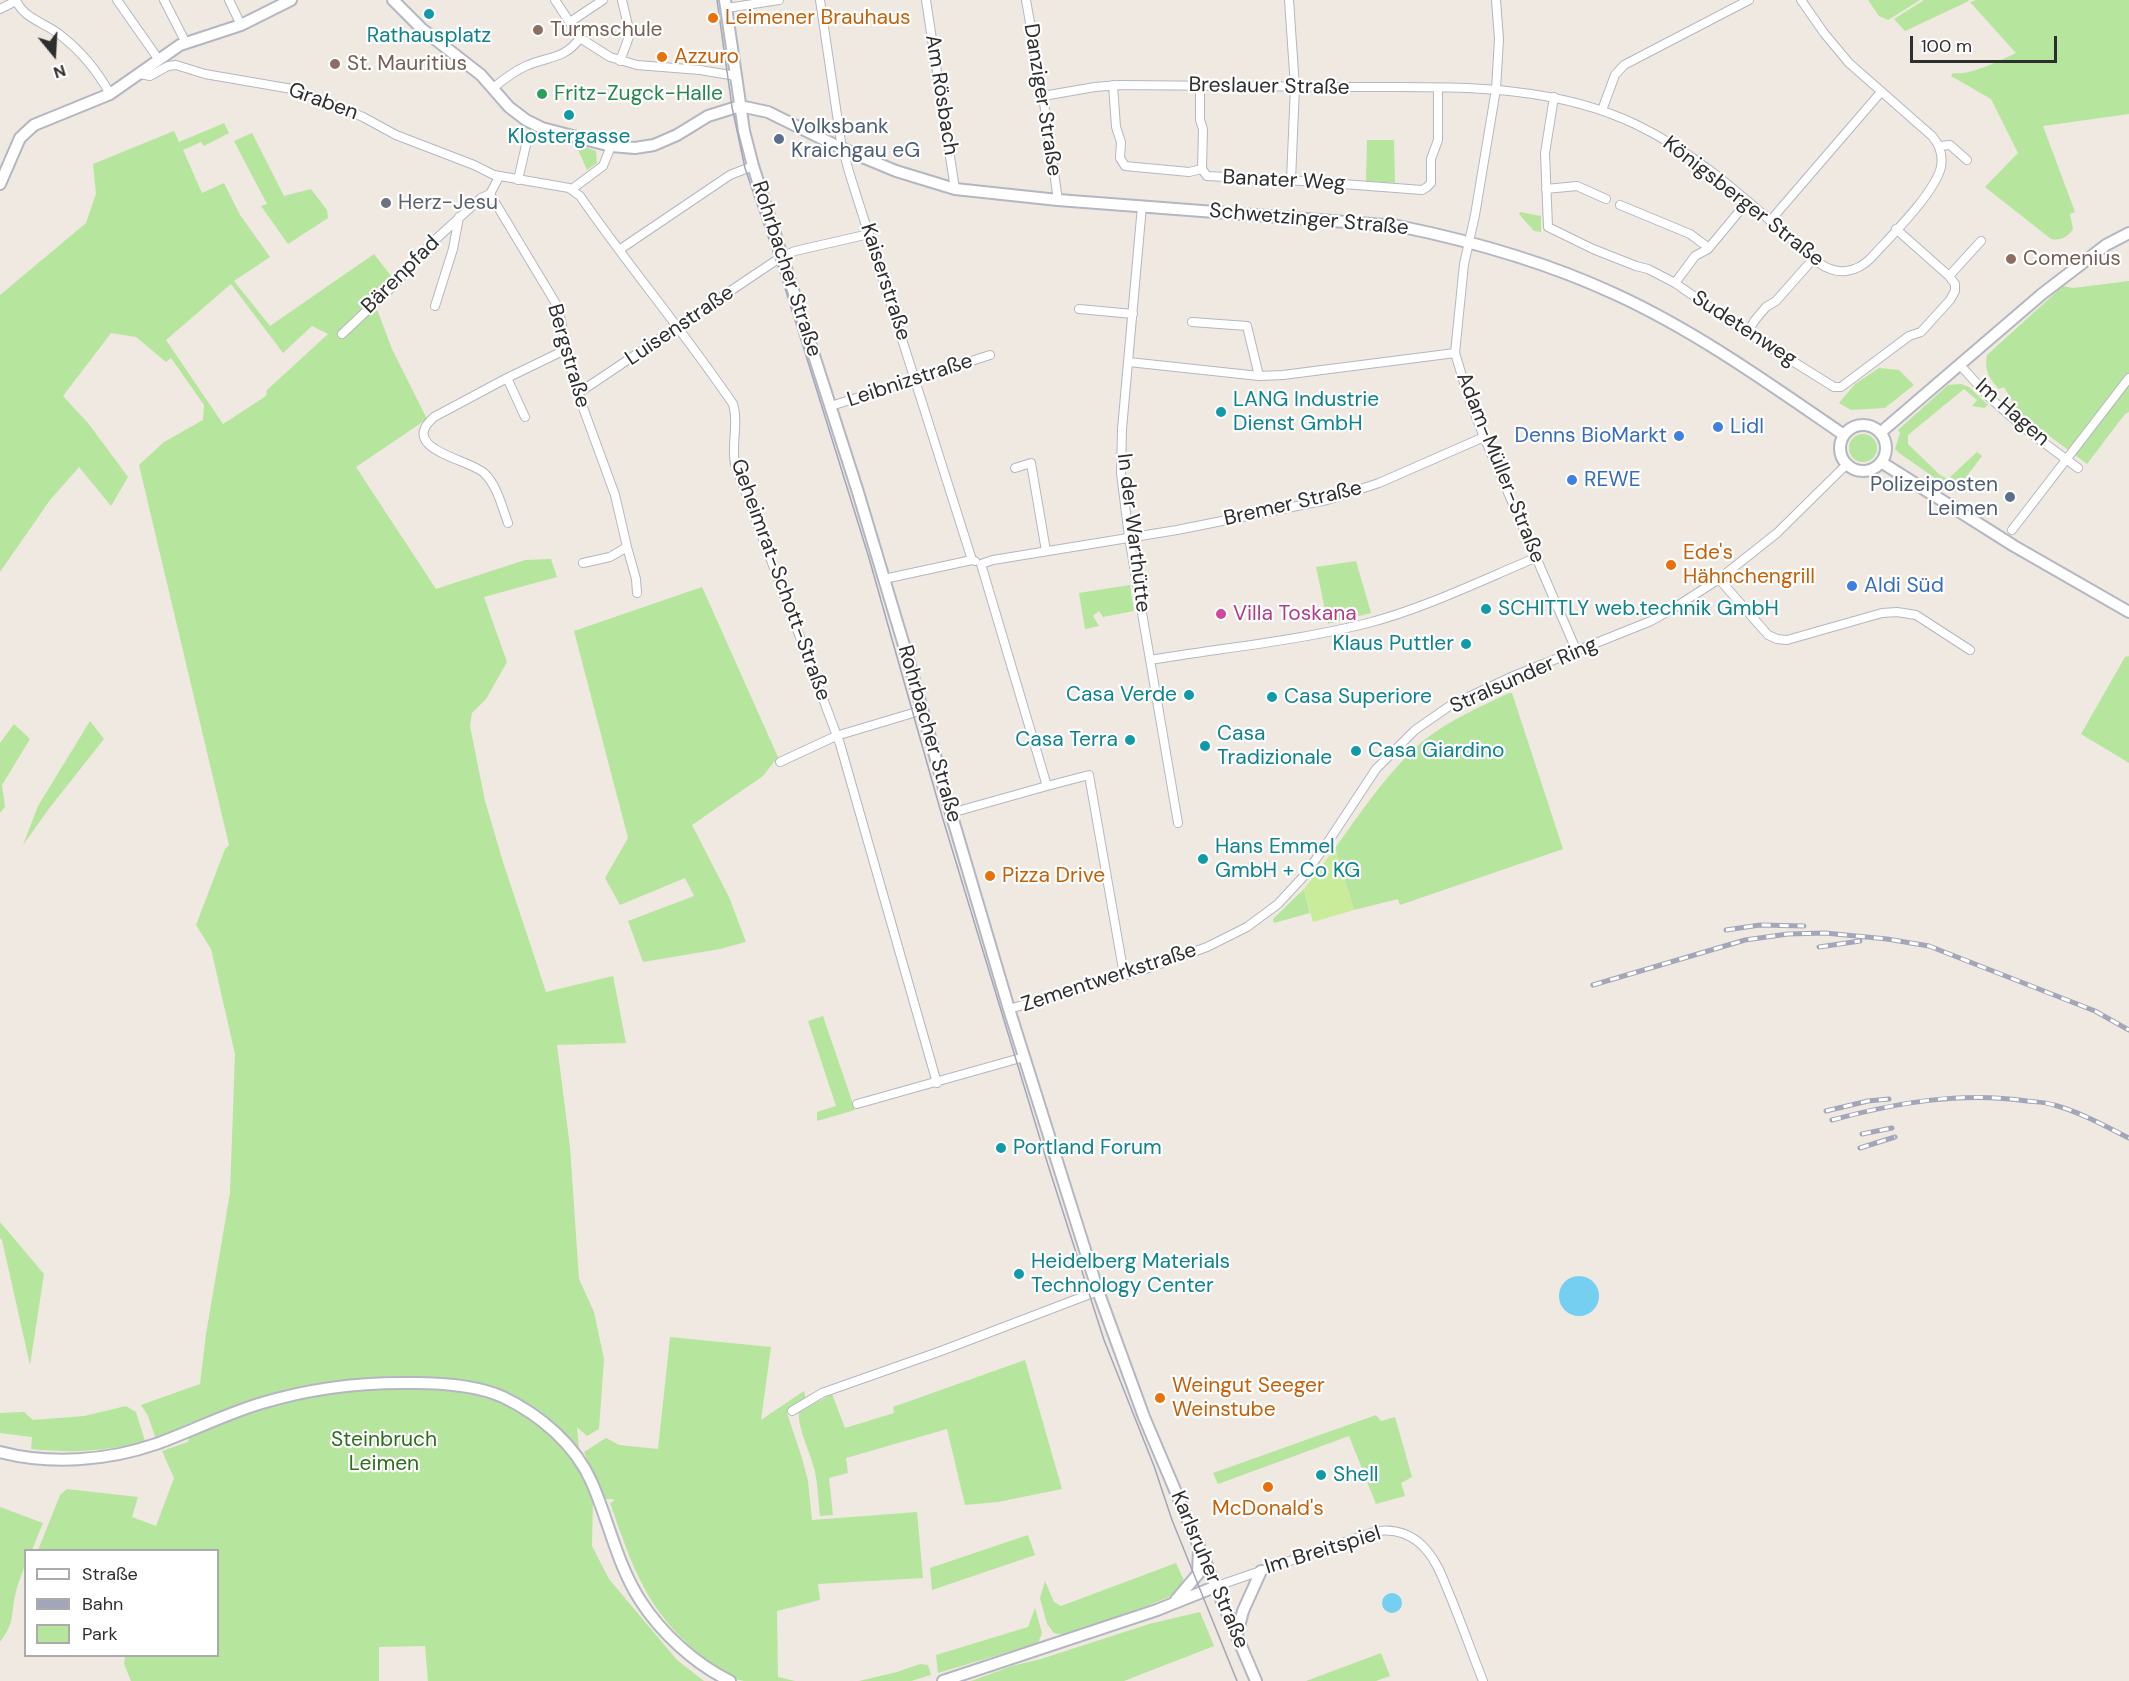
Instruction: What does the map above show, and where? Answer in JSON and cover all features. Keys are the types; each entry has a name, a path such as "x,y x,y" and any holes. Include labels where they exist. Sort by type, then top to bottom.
{"main road":[{"path":"0,184 20,138 39,122 110,94 186,43 241,25 291,0"},
{"path":"393,0 422,29 473,68 509,107 529,122 542,128 611,146 635,148 654,145 677,135 708,116 740,105"},
{"name":"Rohrbacher Straße","path":"726,4 740,105 753,165 884,579 1024,1058 1098,1291 1140,1407 1163,1459"},
{"name":"Schwetzinger Straße","path":"740,105 768,112 843,149 896,171 955,189 1058,200 1398,226 1468,242 1564,273 1615,294 1665,319 1715,349 1844,435"},
{"path":"1880,433 2074,268 2106,245 2129,233"},
{"path":"1860,425 1869,426 1880,433 1885,441 1886,449 1881,462 1874,468 1866,470 1857,470 1847,464 1840,450 1844,435 1860,425"},
{"path":"1881,462 2014,546 2129,612"},
{"path":"0,1452 58,1460 98,1457 145,1448 213,1421 281,1398 354,1385 419,1383 487,1391 519,1405 567,1443 593,1484 621,1562 639,1599 651,1617 683,1649 703,1665 730,1681"},
{"name":"Karlsruher Straße","path":"1163,1459 1256,1681"},
{"path":"1172,1605 1198,1574 1200,1547"},
{"path":"1237,1634 1243,1611 1261,1571"},
{"path":"946,1680 1172,1605 1217,1586"}],"street":[{"path":"0,9 16,0 24,12 58,33 83,55 97,72 110,94"},
{"path":"117,0 159,60"},
{"path":"165,0 186,43"},
{"path":"229,0 241,25"},
{"path":"555,0 580,38 597,50 620,61 736,76"},
{"path":"570,22 603,0"},
{"path":"620,61 630,34 622,0"},
{"path":"726,4 779,0"},
{"name":"Kaiserstraße","path":"820,0 843,149 972,560"},
{"name":"Am Rösbach","path":"926,0 955,189"},
{"name":"Danziger Straße","path":"1028,0 1058,200"},
{"path":"1289,0 1295,87 1292,180"},
{"name":"Adam-Müller-Straße","path":"1496,0 1499,39 1496,89 1475,215 1464,264 1455,353 1484,437 1576,652"},
{"path":"1602,110 1615,75 1624,65 1749,0"},
{"path":"1801,0 1839,52 1926,130 1939,146 1950,145 1968,160"},
{"path":"493,88 526,66 560,56 575,46 580,38"},
{"name":"Graben","path":"140,74 150,76 168,66 176,65 215,76 298,90 363,117 396,135 499,177"},
{"name":"Breslauer Straße","path":"1044,96 1113,85 1496,89"},
{"name":"Banater Weg","path":"1113,85 1116,127 1120,142 1120,158 1123,164 1189,172 1202,169 1207,176 1425,189 1431,183 1431,159 1438,141 1438,88"},
{"path":"1200,86 1200,120 1203,129 1202,169"},
{"name":"Königsberger Straße","path":"1496,89 1554,97 1602,110 1637,125 1680,149 1814,258 1832,270 1843,272 1856,269 1871,258 1921,200 1938,176 1942,160 1939,146"},
{"path":"1770,221 1881,92"},
{"name":"Sudetenweg","path":"1554,97 1545,149 1547,224 1550,228 1617,259 1648,269 1675,283 1747,333 1834,387 1839,387 1910,336 1921,332 1954,293 1955,284 1949,276"},
{"path":"518,180 526,145"},
{"path":"490,194 499,177 572,189 603,166 611,146"},
{"path":"619,250 730,175 753,165"},
{"path":"1546,189 1577,186 1606,199"},
{"name":"Geheimrat-Schott-Straße","path":"572,189 580,196 734,406 733,454 735,464 836,736 937,1083"},
{"name":"Bärenpfad","path":"342,334 393,287 459,217 481,198 490,194"},
{"name":"Bergstraße","path":"490,194 558,307 577,394 615,495 636,579 637,592"},
{"path":"1675,283 1695,256 1708,248 1747,202"},
{"path":"1620,205 1690,234 1708,248"},
{"name":"In der Warthütte","path":"1142,206 1122,429 1121,473 1129,537 1178,823"},
{"name":"Bärenpfad","path":"435,306 453,249 459,217"},
{"path":"1896,229 1949,276 1981,242"},
{"name":"Luisenstraße","path":"577,394 781,257 869,234"},
{"path":"1747,333 1766,307 1776,301 1814,258"},
{"path":"1079,309 1132,315"},
{"path":"1192,322 1247,326 1259,376"},
{"path":"508,524 495,490 483,472 434,450 425,435 426,428 434,417 567,349"},
{"path":"1129,362 1259,376 1283,375 1455,353"},
{"name":"Leibnizstraße","path":"831,406 990,355"},
{"name":"Im Hagen","path":"1960,365 1989,397 2024,428 2078,468"},
{"path":"507,378 525,417"},
{"path":"2012,530 2129,378"},
{"name":"Bremer Straße","path":"981,564 1046,550 1177,530 1327,500 1379,483 1484,437"},
{"path":"1015,468 1031,463 1046,550"},
{"name":"Stralsunder Ring","path":"1209,946 1247,927 1278,904 1302,878 1324,848 1376,769 1415,730 1451,705 1511,677 1651,621 1719,579 1777,533 1847,464"},
{"path":"583,563 610,557 627,547"},
{"path":"1150,660 1339,630 1370,622 1414,608 1535,558"},
{"path":"884,579 972,560 981,564 1047,786"},
{"path":"1719,579 1768,635 1777,639 1787,640 1882,613 1897,612 1916,615 1970,650"},
{"path":"780,762 836,736 923,710"},
{"path":"951,813 1089,775 1124,975"},
{"name":"Zementwerkstraße","path":"1009,1009 1124,975 1209,946"},
{"path":"857,1104 1024,1058"},
{"path":"792,1411 822,1393 947,1349 1098,1291"},
{"name":"Im Breitspiel","path":"1217,1586 1374,1532 1388,1530 1402,1532 1415,1539 1428,1551 1439,1569 1483,1681"}],"green space":[{"path":"1868,0 1920,0 1888,20 1879,16"},
{"path":"1924,0 1969,1 1905,31 1894,19"},
{"path":"1976,0 2129,0 2129,114 2043,126 2075,212 2070,214 2073,229 2061,239 2051,239 1985,187 2018,153 1991,99 1951,76 1953,73 1985,67 2016,53 1970,2"},
{"name":"Steinbruch Leimen","path":"224,123 229,133 204,146 201,142 183,150 202,193 224,183 240,215 270,257 234,281 270,326 374,254 395,281 375,304 392,349 427,419 356,467 436,589 525,560 551,559 557,577 484,597 507,662 486,699 472,713 470,726 485,801 546,992 613,976 626,1043 557,1045 570,1147 579,1279 594,1312 604,1359 599,1429 587,1436 577,1427 580,1461 588,1461 584,1452 606,1438 619,1445 658,1449 670,1337 771,1347 761,1420 804,1391 806,1400 787,1413 808,1481 812,1520 917,1512 923,1578 818,1584 820,1600 777,1611 778,1677 795,1681 738,1680 704,1658 668,1624 644,1588 626,1549 610,1503 614,1501 613,1499 593,1500 592,1546 609,1579 677,1660 704,1681 428,1681 425,1646 379,1647 379,1681 131,1681 124,1664 125,1657 219,1657 219,1549 38,1549 60,1495 67,1489 138,1497 132,1517 156,1526 174,1478 162,1451 188,1442 192,1422 156,1439 148,1416 141,1405 200,1384 206,1334 230,1193 235,1054 211,949 196,925 225,849 229,845 139,465 164,442 203,420 204,405 171,358 166,362 136,337 111,333 63,396 88,423 128,477 111,506 79,467 50,500 0,572 0,295 86,223 96,194 93,164 174,131 179,142","holes":["231,284 283,353 312,326 328,334 267,390 266,396 223,424 166,340"]},
{"path":"252,133 284,196 311,189 327,210 328,218 288,244 261,206 267,204 234,141"},
{"path":"1367,140 1394,140 1395,183 1366,181"},
{"path":"575,143 596,151 597,163 587,170"},
{"path":"1520,212 1541,216 1541,232 1534,231 1519,214"},
{"path":"2129,281 2129,412 2125,414 2087,464 2020,414 2004,387 1999,389 1990,378 1986,365 1987,355 2063,286 2073,288"},
{"path":"1879,368 1899,370 1914,385 1885,408 1851,410 1839,403 1855,384"},
{"path":"1961,384 1969,387 1988,405 1984,408 1972,406 1977,400 1964,389 1908,435 1908,444 1940,475 1948,479 1977,452 1982,456 1955,492 1895,449 1900,433 1898,430 1948,385"},
{"path":"1863,434 1873,438 1877,448 1873,458 1863,462 1853,458 1849,448 1853,438"},
{"path":"1356,561 1371,613 1328,624 1316,567"},
{"path":"1130,585 1134,611 1103,617 1099,611 1093,616 1099,626 1085,629 1079,593"},
{"path":"702,587 778,757 763,776 692,825 729,897 746,942 720,949 643,962 628,921 694,896 685,878 620,905 605,878 628,838 574,631"},
{"path":"2129,656 2129,763 2081,734 2125,657"},
{"path":"1512,693 1563,849 1400,905 1398,899 1354,910 1335,848 1362,810 1402,761 1435,732"},
{"path":"90,721 104,739 23,845 38,806"},
{"path":"14,724 30,739 2,785 5,807 0,813 0,743"},
{"path":"1335,848 1354,910 1313,922 1304,889"},
{"path":"1304,889 1310,913 1274,923 1273,919"},
{"path":"823,1016 855,1110 817,1121 817,1112 836,1106 808,1021"},
{"path":"0,1222 44,1274 30,1365 0,1238"},
{"path":"1025,1360 1062,1489 998,1502 965,1505 947,1429 846,1458 848,1473 829,1478 833,1515 820,1516 815,1474 802,1432 799,1412 832,1394 845,1428 894,1413 893,1407"},
{"path":"126,1406 136,1412 145,1441 102,1449 47,1450 31,1449 32,1437 0,1433 0,1413 24,1412 33,1420 84,1416"},
{"path":"1376,1415 1381,1421 1395,1417 1412,1477 1401,1483 1405,1496 1376,1504 1349,1436 1218,1484 1213,1473"},
{"path":"0,1507 43,1523 32,1549 24,1549 24,1566 16,1592 11,1623 0,1642"},
{"path":"1028,1535 1035,1555 932,1590 930,1568"},
{"path":"1176,1563 1186,1585 1169,1597 1064,1635 1054,1633 1047,1624 1040,1598 1045,1581 1054,1602 1061,1606"},
{"path":"1035,1608 1042,1633 1038,1643 938,1673 936,1655 1028,1627"},
{"path":"1200,1612 1214,1646 1124,1681 971,1681 1149,1624"},
{"path":"1381,1653 1390,1676 1376,1681 1306,1681"},
{"path":"920,1664 928,1665 931,1675 911,1681 859,1681 897,1672"}],"water":[{"path":"1579,1276 1593,1282 1599,1296 1593,1310 1579,1316 1565,1310 1559,1296 1565,1282"},
{"path":"1392,1593 1399,1596 1402,1603 1399,1610 1392,1613 1385,1610 1382,1603 1385,1596"}],"tram line":[{"path":"717,0 732,107 745,168 780,272 869,558 942,816 1048,1165 1104,1340 1154,1466 1172,1520 1237,1681"}],"railway":[{"path":"1726,930 1760,925 1804,926"},
{"path":"1593,985 1745,940 1788,934 1825,933 1929,946 2095,1011 2129,1030"},
{"path":"1819,947 1860,941"},
{"path":"1832,1120 1880,1108 1929,1100 2002,1098 2064,1108 2129,1138"},
{"path":"1826,1111 1868,1101 1889,1099"},
{"path":"1862,1134 1892,1128"},
{"path":"1860,1148 1895,1137"}],"place":[{"name":"Rathausplatz","path":"429,14"},
{"name":"Leimener Brauhaus","path":"713,18"},
{"name":"Turmschule","path":"538,30"},
{"name":"Azzuro","path":"662,57"},
{"name":"St. Mauritius","path":"335,64"},
{"name":"Fritz-Zugck-Halle","path":"542,94"},
{"name":"Klostergasse","path":"569,115"},
{"name":"Volksbank Kraichgau eG","path":"779,139"},
{"name":"Herz-Jesu","path":"386,203"},
{"name":"Comenius","path":"2011,259"},
{"name":"LANG Industrie Dienst GmbH","path":"1221,412"},
{"name":"Lidl","path":"1718,427"},
{"name":"Denns BioMarkt","path":"1679,436"},
{"name":"REWE","path":"1572,480"},
{"name":"Polizeiposten Leimen","path":"2010,497"},
{"name":"Ede's Hähnchengrill","path":"1671,565"},
{"name":"Aldi Süd","path":"1852,586"},
{"name":"SCHITTLY web.technik GmbH","path":"1486,609"},
{"name":"Villa Toskana","path":"1221,614"},
{"name":"Klaus Puttler","path":"1466,644"},
{"name":"Casa Verde","path":"1189,695"},
{"name":"Casa Superiore","path":"1272,697"},
{"name":"Casa Terra","path":"1130,740"},
{"name":"Casa Tradizionale","path":"1205,746"},
{"name":"Casa Giardino","path":"1356,751"},
{"name":"Hans Emmel GmbH + Co KG","path":"1203,859"},
{"name":"Pizza Drive","path":"990,876"},
{"name":"Portland Forum","path":"1001,1148"},
{"name":"Heidelberg Materials Technology Center","path":"1019,1274"},
{"name":"Weingut Seeger Weinstube","path":"1160,1398"},
{"name":"Shell","path":"1321,1475"},
{"name":"McDonald's","path":"1268,1487"}]}
